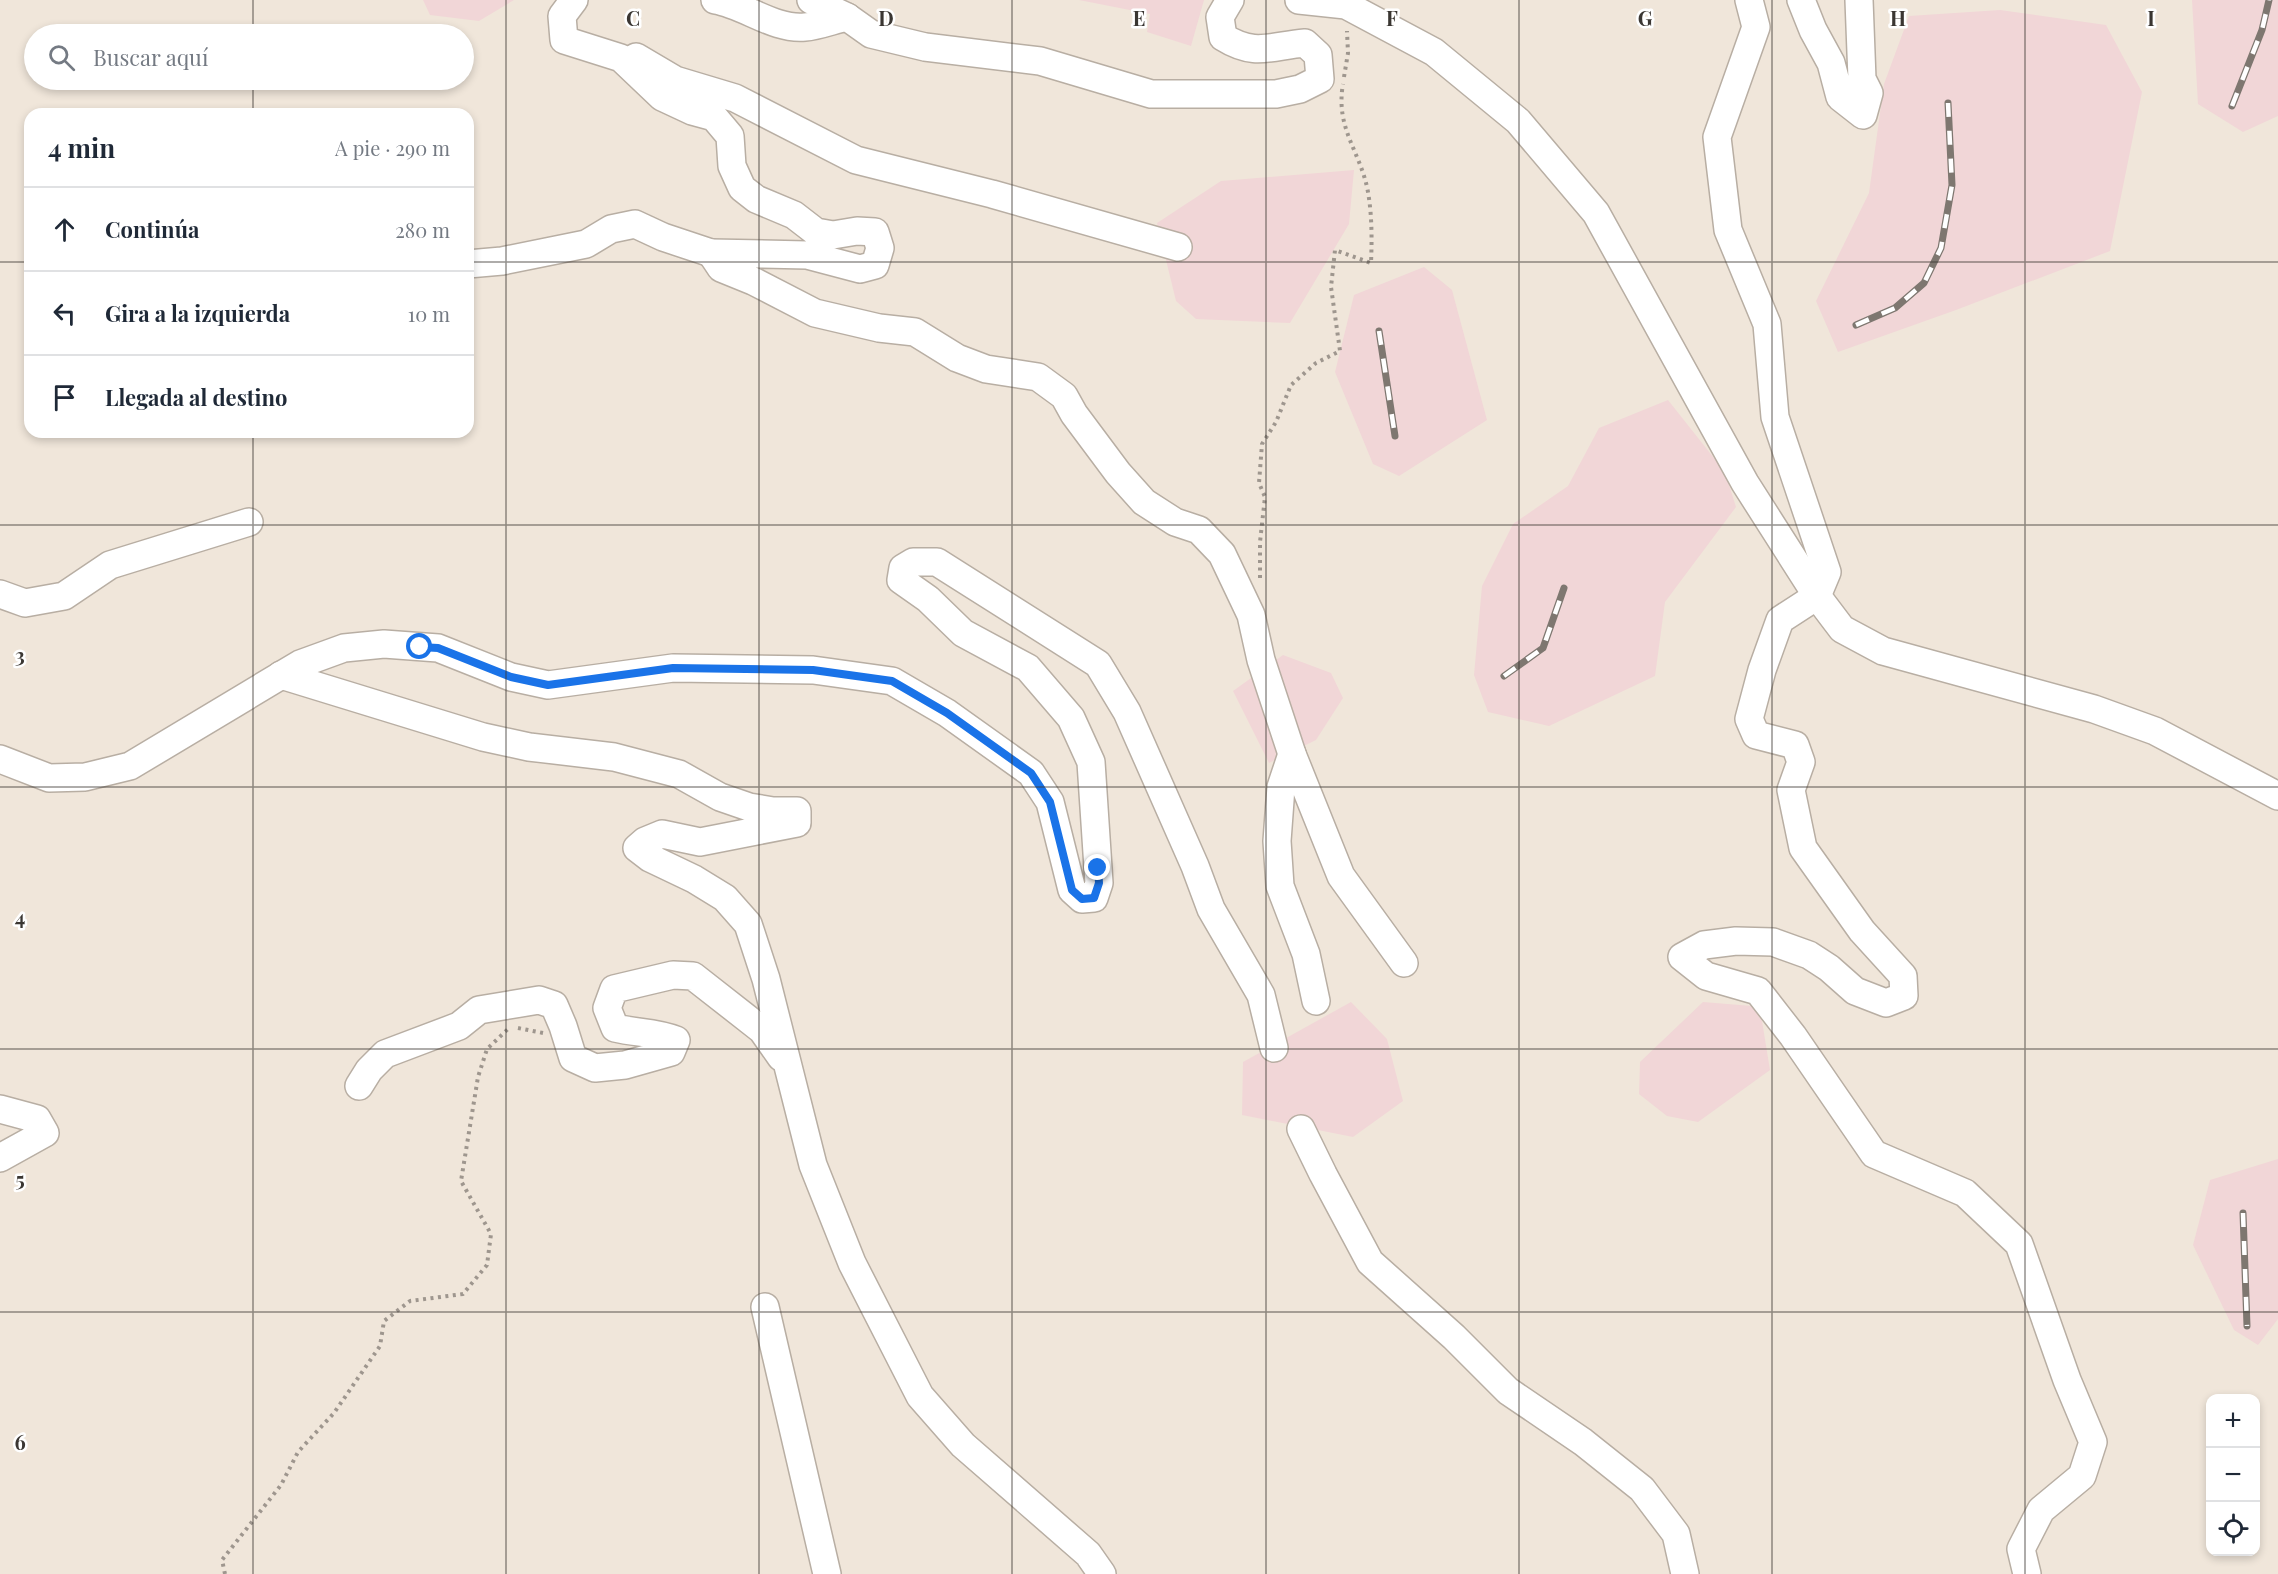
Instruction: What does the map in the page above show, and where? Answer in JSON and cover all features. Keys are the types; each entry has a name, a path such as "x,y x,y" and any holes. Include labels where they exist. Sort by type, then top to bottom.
{"lane":[{"path":"474,263 502,261 586,244 611,230 635,224 663,237 711,253 807,255 860,269 875,265 880,248 875,232 857,231 833,235 816,232 794,215 756,199 742,188 732,166 730,136 714,117 692,111 662,97 621,58 564,40 562,16 574,0"},
{"path":"715,0 727,2 771,21 804,28 847,17"},
{"path":"811,0 847,17 871,34 925,47 1040,61 1151,94 1276,94 1300,89 1320,79 1318,55 1305,43 1252,50 1237,46 1223,37 1220,17 1230,0"},
{"path":"1299,0 1346,5 1434,52 1518,121 1596,213 1745,483 1817,596 1842,629 1883,651 2094,709 2155,731 2278,796"},
{"path":"1749,0 1756,27 1717,137 1728,230 1767,324 1775,417 1827,572 1817,596 1780,620 1762,670 1749,719 1756,735 1795,745 1801,762 1791,790 1803,848 1862,931 1903,976 1904,996 1886,1003 1855,991 1829,968 1809,955 1773,942 1736,941 1704,945 1682,957 1706,976 1758,991 1793,1036 1875,1154 1965,1193 2019,1244 2067,1380 2093,1442 2082,1476 2041,1510 2026,1539 2021,1549 2027,1574"},
{"path":"1801,0 1831,63 1839,98 1863,115 1869,93 1862,79 1859,0"},
{"path":"585,46 618,46 675,80 735,98 855,160 992,194 1178,247"},
{"path":"711,253 721,268 753,281 815,313 879,328 915,332 957,358 986,369 1038,377 1064,396 1074,414 1105,456 1144,502 1175,522 1199,530 1222,554 1251,615 1261,660 1292,754 1341,876 1404,963"},
{"path":"0,594 25,603 64,596 110,565 249,522"},
{"path":"0,759 49,778 85,777 130,766 300,664 344,648 384,644 438,648 511,677 548,685 673,668 813,670 892,681 947,713 1031,773 1050,802 1072,890 1082,899 1094,898 1099,883 1091,762 1071,718 1028,668 963,633 928,598 902,580 903,568 913,562 937,562 1098,664 1127,712 1196,866 1212,909 1261,994 1274,1048"},
{"path":"281,675 483,737 529,747 614,757 680,774 720,796 749,807 773,811 797,811 797,823 700,842 662,834 645,841 637,848 650,858 694,879 725,898 748,924 766,979 813,1165 852,1263 920,1396 963,1445 1089,1554 1102,1574"},
{"path":"1292,754 1281,788 1277,841 1280,886 1306,954 1316,1001"},
{"path":"359,1086 369,1070 386,1054 459,1026 479,1010 539,1000 554,1005 573,1058 595,1068 625,1065 671,1052 676,1040 662,1035 615,1028 608,1008 614,989 673,975 693,976 762,1030 789,1068"},
{"path":"0,1109 37,1119 45,1133 0,1158"},
{"path":"1301,1129 1370,1262 1454,1337 1508,1391 1583,1442 1642,1489 1676,1534 1685,1574"},
{"path":"765,1307 827,1574"}],"path":[{"path":"1251,615 1260,585 1260,542 1265,497 1259,483 1262,444 1276,422 1291,385 1316,363 1340,351 1331,287 1335,250 1371,263 1372,243 1368,191 1343,122 1340,101 1348,53 1346,5"},
{"path":"225,1574 222,1560 281,1485 298,1452 334,1413 380,1346 384,1321 410,1301 462,1294 487,1265 491,1234 461,1181 478,1077 487,1049 511,1026 567,1040"}],"shaded area":[{"path":"423,0 514,0 479,21 430,15"},
{"path":"1079,0 1204,0 1191,46 1147,32 1150,14"},
{"path":"2192,0 2278,0 2278,116 2243,132 2198,104"},
{"path":"2000,10 2106,25 2142,92 2110,251 1838,352 1816,301 1869,193 1884,84 1909,16"},
{"path":"1354,170 1349,224 1290,323 1196,319 1176,301 1157,223 1221,181"},
{"path":"1424,267 1452,290 1487,420 1399,476 1373,464 1335,372 1354,295"},
{"path":"1668,400 1725,472 1736,507 1665,602 1655,676 1549,726 1488,712 1474,675 1482,586 1513,524 1568,486 1599,428"},
{"path":"1283,655 1331,673 1343,698 1316,740 1269,763 1233,691"},
{"path":"1351,1002 1387,1039 1403,1101 1353,1137 1242,1115 1243,1062"},
{"path":"1703,1002 1752,1006 1762,1021 1770,1070 1698,1122 1667,1116 1639,1094 1640,1062"},
{"path":"2278,1159 2278,1319 2258,1345 2234,1330 2193,1245 2210,1180"}],"railway":[{"path":"2232,106 2262,30 2269,0"},
{"path":"1856,325 1895,308 1924,283 1941,248 1952,185 1948,103"},
{"path":"1379,331 1395,436"},
{"path":"1504,676 1543,648 1564,588"},
{"path":"2243,1213 2247,1326"}],"route":[{"path":"420,647 438,648 511,677 548,685 673,668 813,670 892,681 947,713 1031,773 1050,802 1072,890 1082,899 1094,898 1099,883 1098,868"}]}
